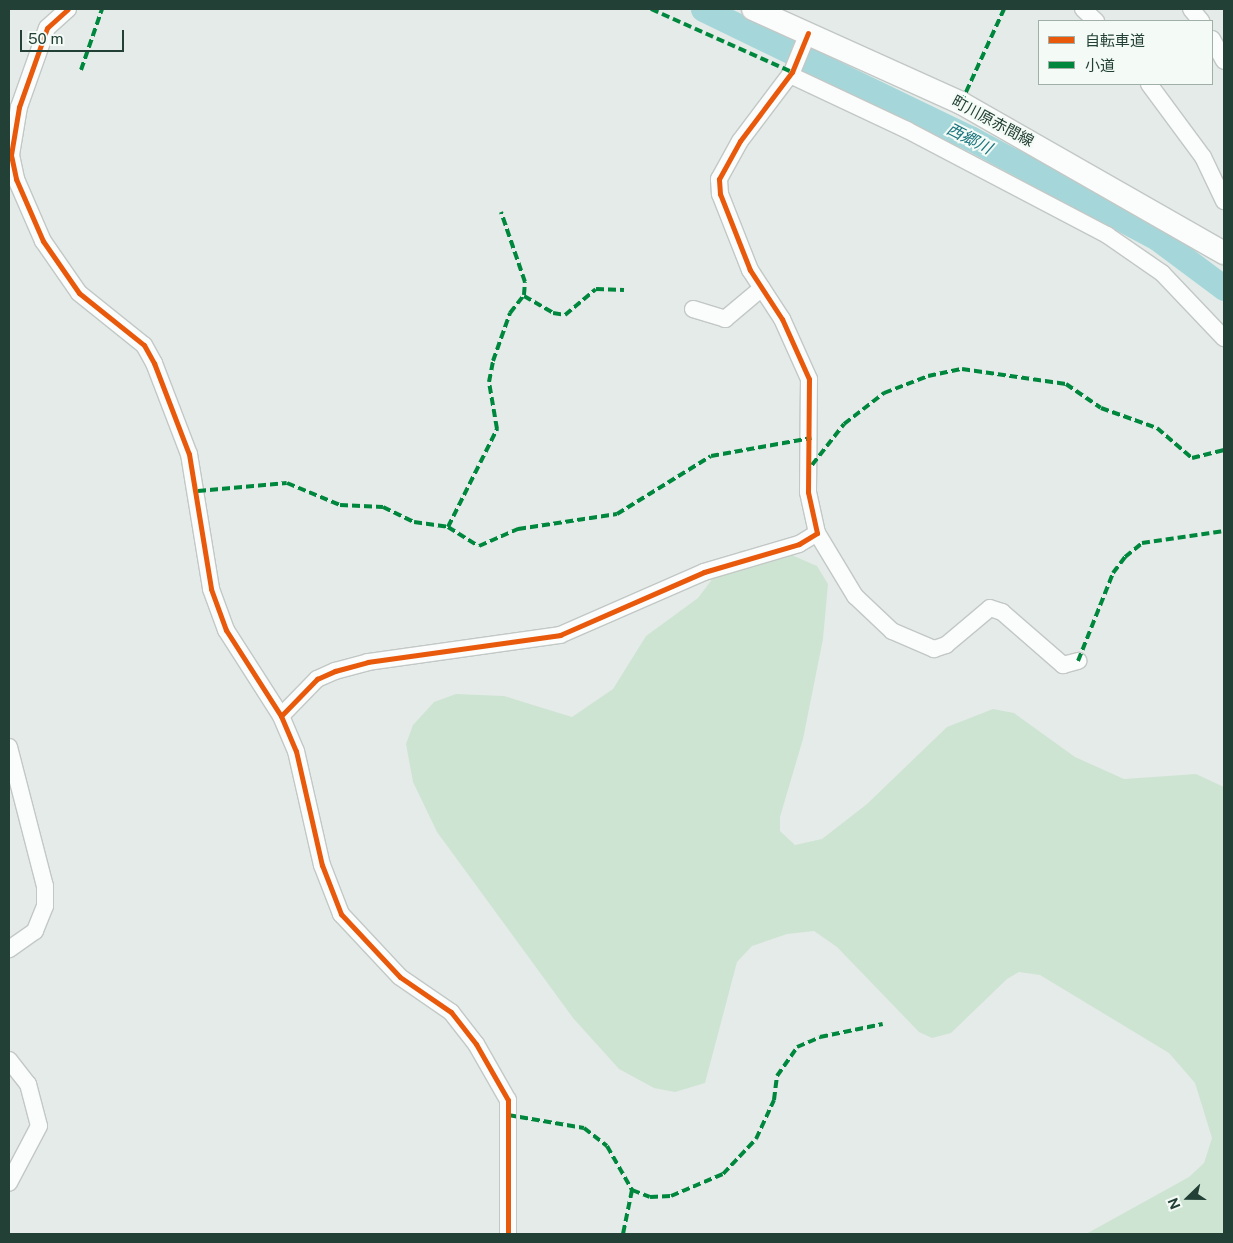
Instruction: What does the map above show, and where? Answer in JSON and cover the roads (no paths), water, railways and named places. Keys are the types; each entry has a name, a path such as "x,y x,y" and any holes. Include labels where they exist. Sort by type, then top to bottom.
{"main road":[{"name":"町川原赤間線","path":"753,9 805,39 961,103 1224,253"}],"street":[{"path":"68,9 47,28 19,107 11,155 16,179 43,241 78,293 144,345 154,363 189,454 211,589 226,630 281,716 306,782 322,865 341,914 400,978 451,1012 476,1044 508,1100 508,1234"},
{"path":"1083,9 1095,20"},
{"path":"1191,9 1200,20"},
{"path":"805,39 791,73 740,141 719,179 740,245 809,379 808,492 817,533 855,596 892,630 934,649 946,645 990,608 1002,612 1063,665 1078,662"},
{"path":"1213,41 1224,61"},
{"path":"791,73 908,130 1107,235 1162,273 1224,338"},
{"path":"1150,85 1198,149 1224,202"},
{"path":"693,309 725,319 762,288"},
{"path":"281,716 317,679 335,671 368,662 560,635 704,572 799,544 817,533"},
{"path":"9,747 45,886 45,906 35,931 9,949"},
{"path":"9,1060 28,1084 39,1126 9,1183"}],"waterway":[{"name":"西郷川","path":"703,9 970,138 1157,238 1224,288"}]}
